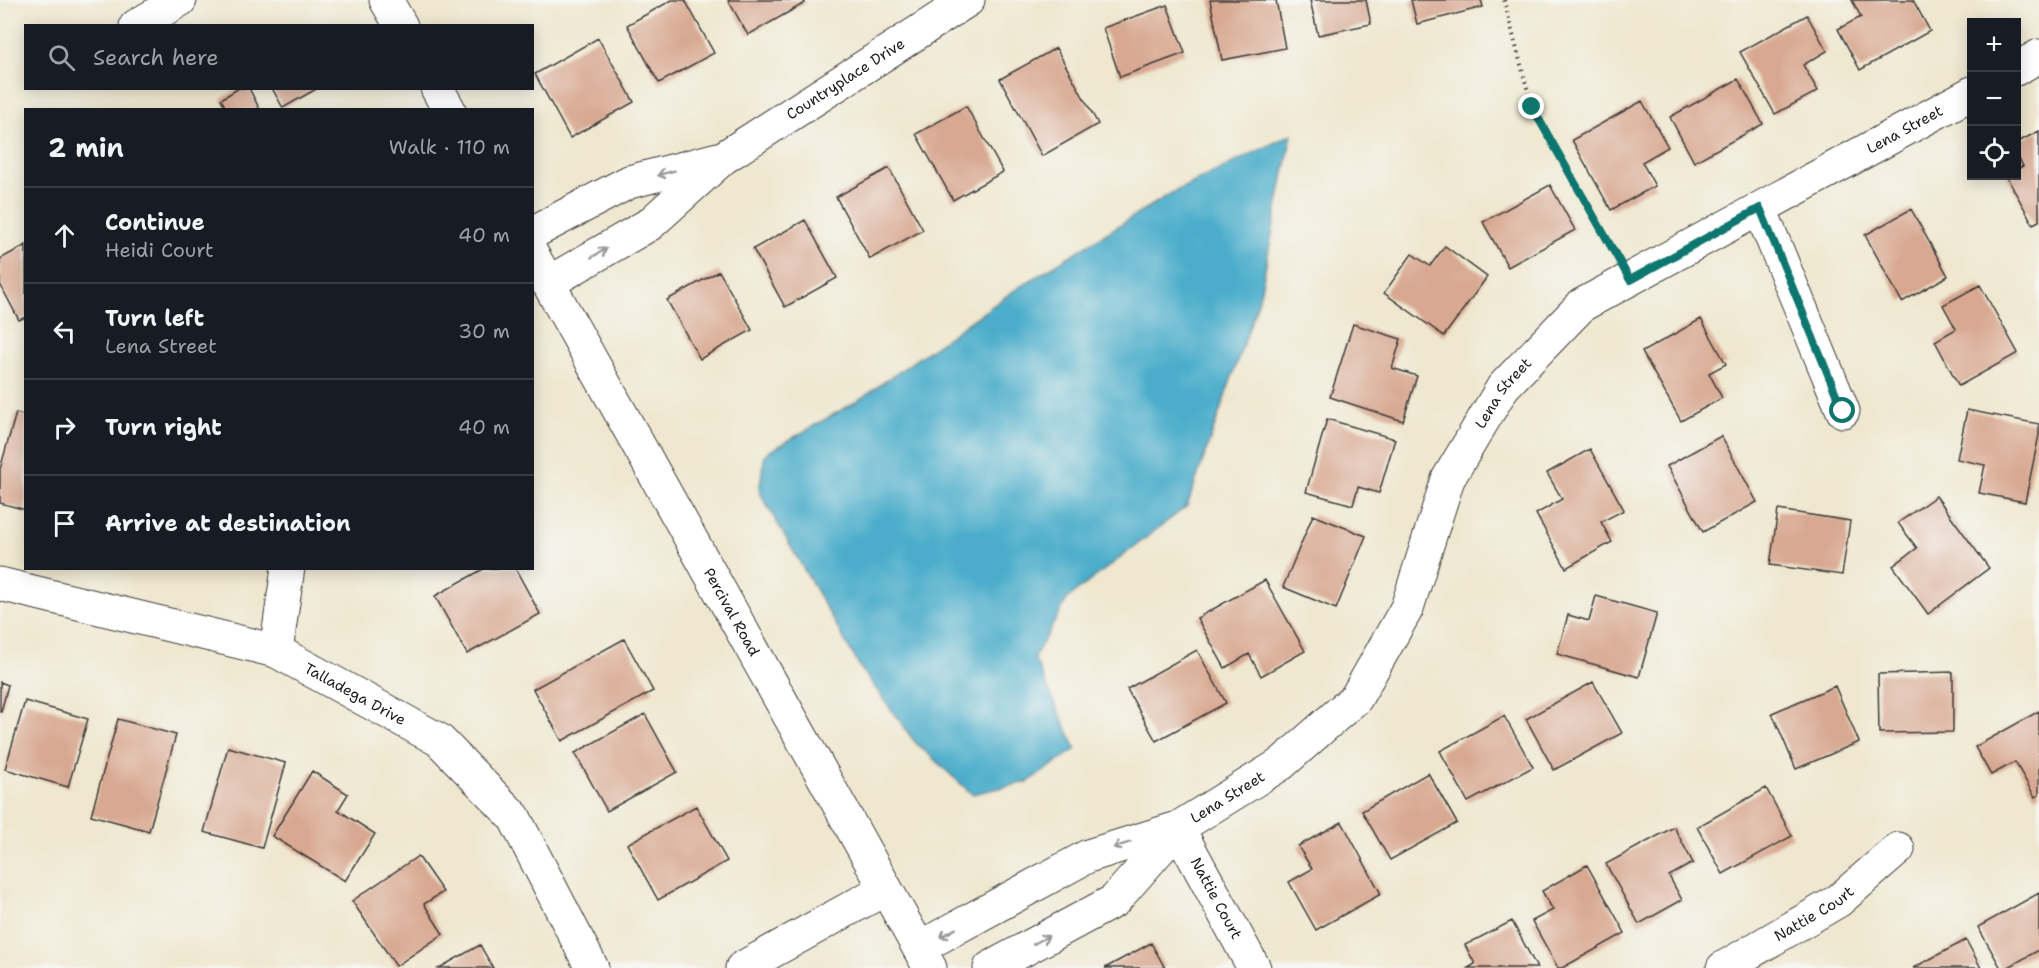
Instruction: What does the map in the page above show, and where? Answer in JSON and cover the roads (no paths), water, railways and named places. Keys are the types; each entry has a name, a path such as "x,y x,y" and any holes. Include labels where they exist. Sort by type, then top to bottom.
{"street":[{"path":"139,24 180,0"},
{"path":"386,0 400,24"},
{"name":"Countryplace Drive","path":"548,283 650,224 723,158 968,0"},
{"path":"2021,66 2039,56"},
{"path":"438,90 448,108"},
{"name":"Lena Street","path":"925,958 1088,856 1178,828 1281,764 1356,698 1407,608 1448,480 1503,387 1582,305 1967,95"},
{"name":"Countryplace Drive","path":"534,232 629,182 723,158"},
{"path":"1760,208 1843,411"},
{"name":"Percival Road","path":"534,258 925,958"},
{"path":"276,651 288,570"},
{"name":"Talladega Drive","path":"0,584 276,651 440,740 513,817 592,968"},
{"name":"Lena Street","path":"990,968 1114,901 1178,828"},
{"name":"Nattie Court","path":"1178,828 1254,968"},
{"name":"Nattie Court","path":"1723,968 1838,901 1898,849"},
{"path":"742,968 885,889"}],"water":[{"path":"1292,134 1259,299 1187,506 1068,598 1034,658 1076,749 1028,782 972,794 915,742 860,667 759,491 765,454 857,401 1018,288 1170,194"}]}
